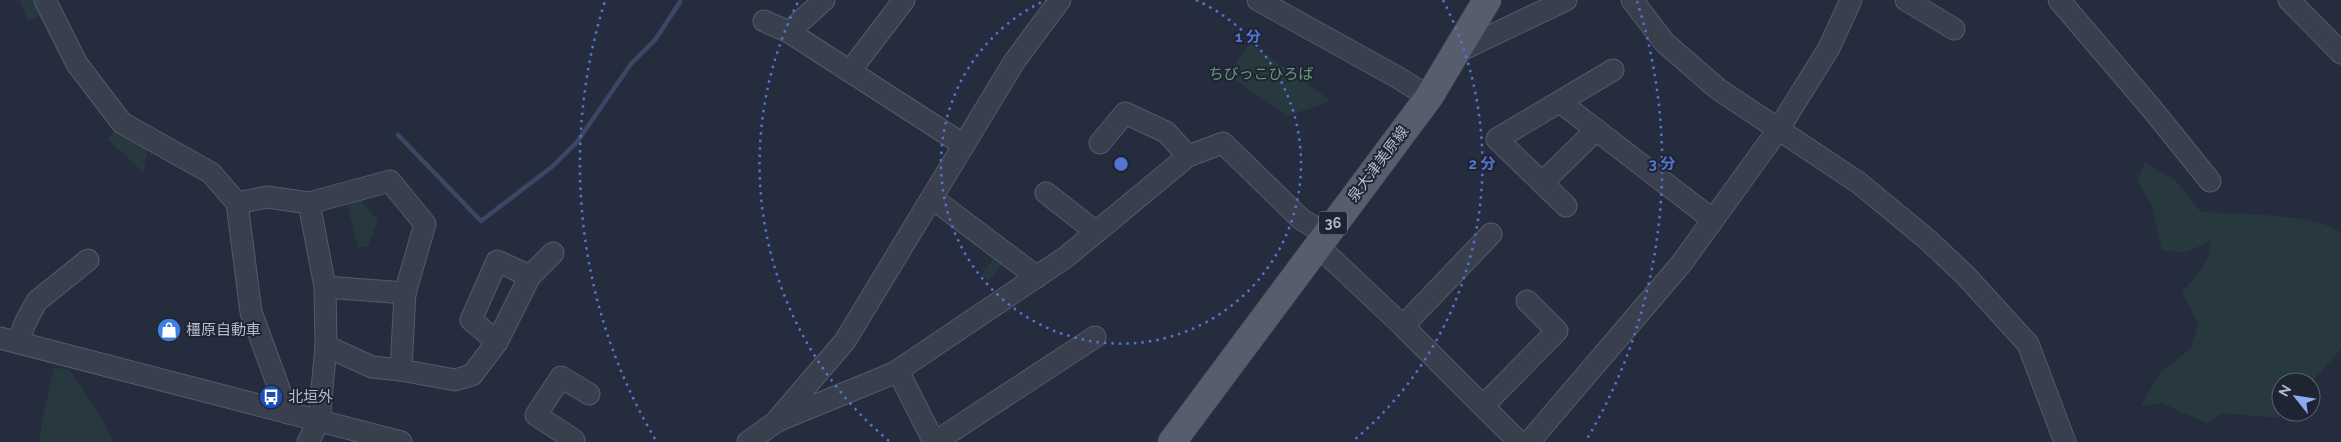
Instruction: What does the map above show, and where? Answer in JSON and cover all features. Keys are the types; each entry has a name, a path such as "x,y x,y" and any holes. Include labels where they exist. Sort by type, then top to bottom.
{"main road":[{"name":"泉大津美原線","path":"1172,442 1428,97 1487,0"}],"street":[{"path":"46,0 77,64 122,123 211,173 237,203 251,312 288,413"},
{"path":"789,32 824,0"},
{"path":"850,71 904,0"},
{"path":"748,442 776,421 845,341 1014,62 1060,0"},
{"path":"1258,0 1428,97"},
{"path":"1457,52 1566,0"},
{"path":"1632,0 1665,43 1718,89 1859,183 1928,240 1966,276 2028,344 2065,442"},
{"path":"1529,442 1681,264 1778,130 1829,48 1851,0"},
{"path":"1906,0 1954,29"},
{"path":"2059,0 2152,109 2210,181"},
{"path":"2289,0 2341,53"},
{"path":"764,21 789,32 964,145"},
{"path":"1566,206 1497,139 1613,70"},
{"path":"1560,102 1713,220"},
{"path":"1100,143 1125,113 1166,132 1188,156"},
{"path":"1542,183 1596,130"},
{"path":"768,442 776,421 898,371 1037,277 1096,232 1188,156 1223,143 1322,240 1403,326 1519,442"},
{"path":"237,203 267,197 309,203 390,181 425,224 405,294 401,370"},
{"path":"1046,193 1096,232"},
{"path":"932,198 1037,277"},
{"path":"308,442 319,421 326,346 326,287 309,203"},
{"path":"1403,326 1490,234"},
{"path":"326,346 372,367 401,370 455,380 472,375 497,342 530,276 553,253"},
{"path":"88,260 38,301 26,321 9,340 401,442"},
{"path":"497,342 471,320 497,261 530,276"},
{"path":"326,287 405,294"},
{"path":"1483,406 1557,331 1527,301"},
{"path":"898,371 935,442 1095,337"},
{"path":"574,442 574,440 536,415 562,377 589,394"}],"green space":[{"path":"19,0 37,0 43,14 28,21"},
{"name":"ちびっこひろば","path":"1250,43 1331,101 1288,116 1227,75"},
{"path":"116,130 148,149 143,172 107,139"},
{"path":"2145,162 2176,181 2201,212 2295,218 2330,226 2341,233 2341,349 2321,372 2271,372 2271,417 2221,413 2208,424 2162,403 2141,406 2160,373 2191,348 2198,324 2182,291 2205,264 2211,241 2187,252 2162,251 2151,203 2137,181"},
{"path":"358,197 378,220 368,246 358,248 346,200"},
{"path":"996,255 1004,261 989,281 981,275"},
{"path":"54,367 71,371 103,420 114,442 39,442"}],"waterway":[{"path":"398,135 481,221 553,166 577,142 631,64 655,40 680,2"}],"place":[{"name":"橿原自動車","path":"169,330"},
{"name":"北垣外","path":"271,397"}]}
